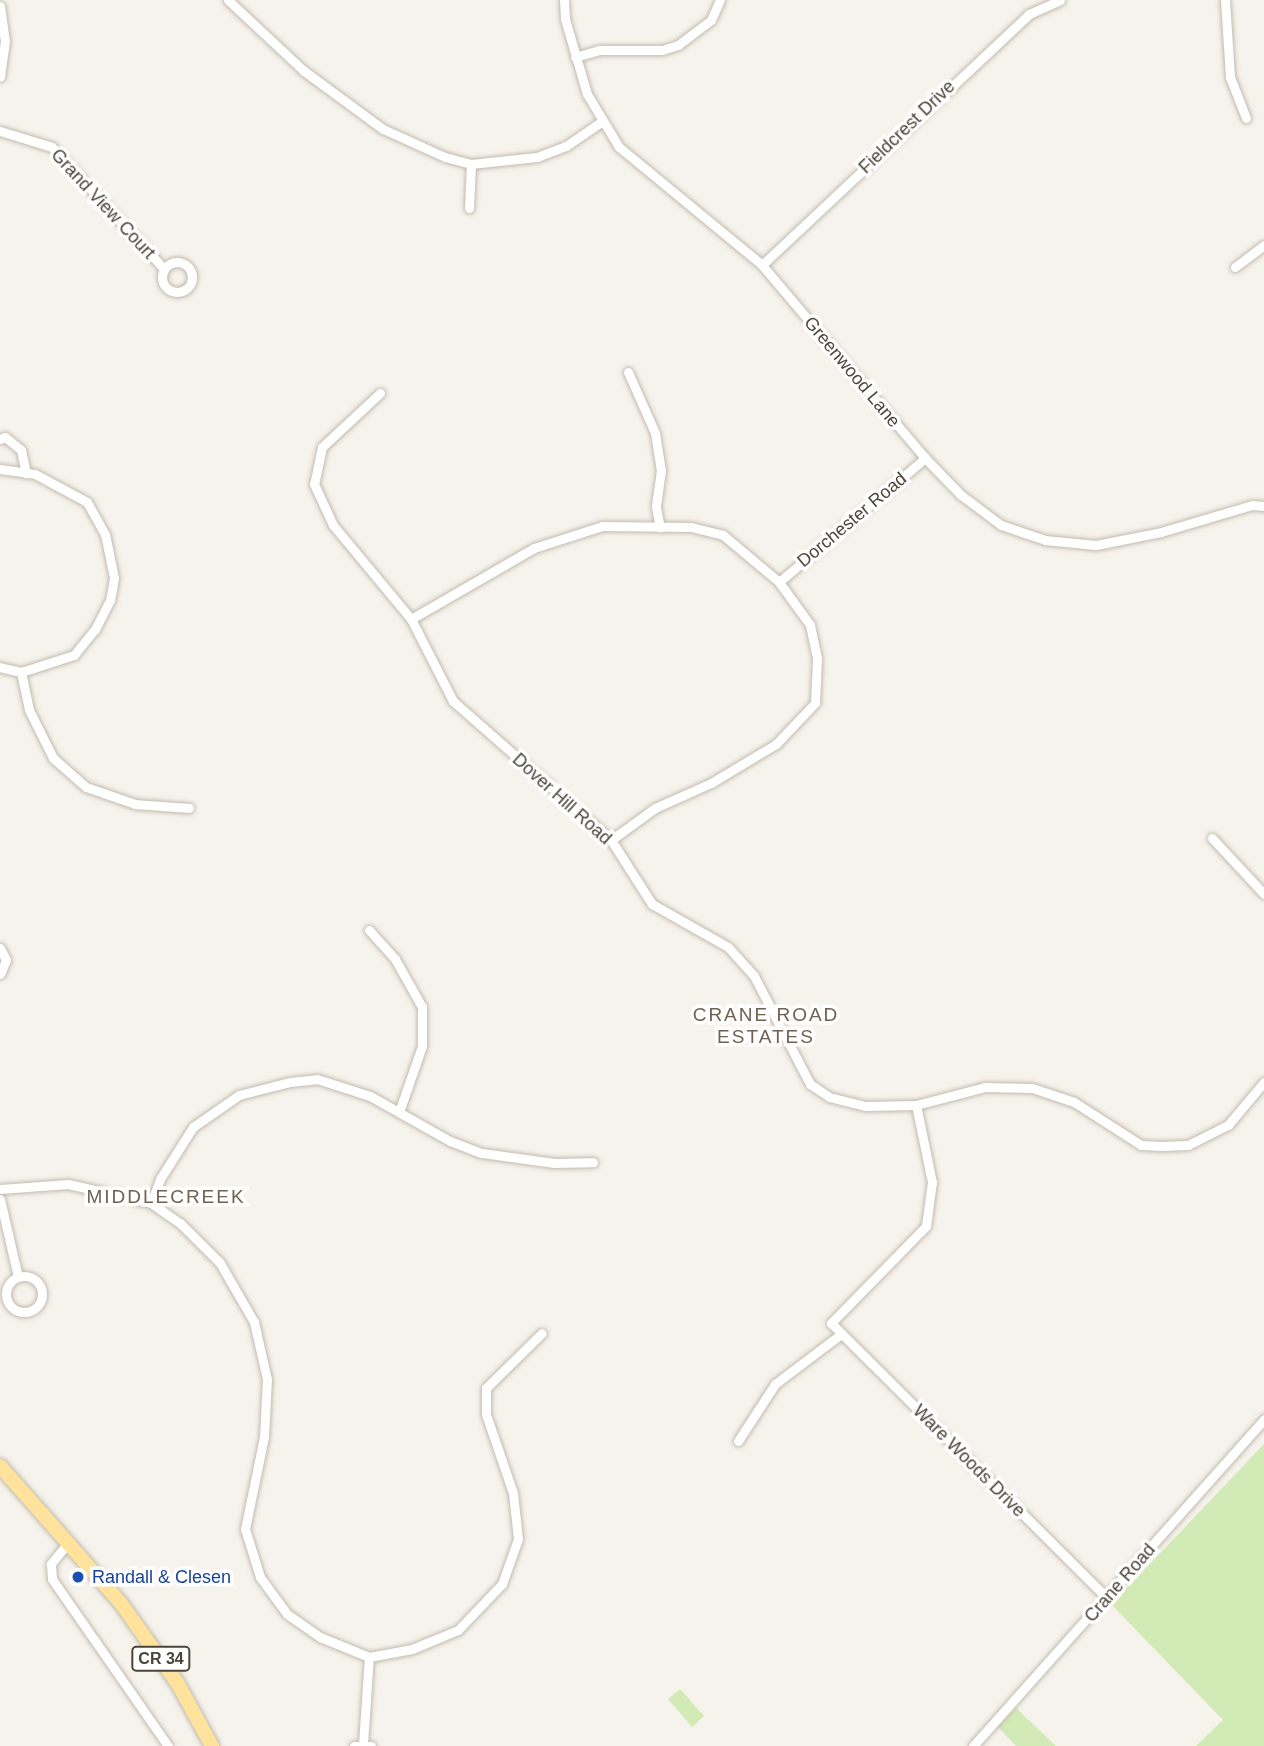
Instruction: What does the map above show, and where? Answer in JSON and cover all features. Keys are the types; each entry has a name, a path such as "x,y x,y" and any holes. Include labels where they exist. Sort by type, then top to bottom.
{"main road":[{"name":"CR 34","path":"0,1466 158,1654 212,1746"}],"street":[{"path":"228,0 304,71 383,129 471,164 537,157 566,146 601,122"},
{"name":"Greenwood Lane","path":"565,0 575,57 601,122 650,177 762,265 925,458 961,495 1001,525 1045,540 1096,545 1161,532 1252,505 1264,506"},
{"path":"575,57 599,50 662,50 678,45 710,20 720,0"},
{"name":"Fieldcrest Drive","path":"762,265 1028,14 1060,0"},
{"path":"1225,0 1230,77 1246,118"},
{"path":"0,6 5,41 0,77"},
{"name":"Grand View Court","path":"0,131 52,147 163,269"},
{"path":"469,208 471,164"},
{"path":"1235,267 1264,245"},
{"path":"628,372 654,433 661,470 656,507 660,528"},
{"name":"Dover Hill Road","path":"380,393 322,446 314,484 344,538 411,620 453,701 611,840 652,904 728,947 754,976 810,1084 847,1103 916,1105 985,1087 1032,1088 1074,1102 1141,1145 1188,1145 1228,1125 1264,1082"},
{"path":"0,439 5,437 21,450 26,472"},
{"name":"Dorchester Road","path":"779,582 925,458"},
{"path":"0,469 26,472 88,502 105,534 114,578 110,600 95,629 74,655 21,673 0,667"},
{"path":"411,620 563,536 602,526 691,527 723,535 779,582 810,625 817,659 814,703 776,744 711,783 655,808 611,840"},
{"path":"21,673 29,710 53,758 86,787 135,804 189,808"},
{"path":"1212,838 1264,894"},
{"path":"369,930 396,958 422,1007 422,1046 400,1109"},
{"path":"0,948 6,960 0,974"},
{"path":"151,1203 160,1179 193,1127 239,1095 264,1086 317,1079 400,1109 450,1141 482,1153 554,1163 593,1162"},
{"name":"Ware Woods Drive","path":"916,1105 932,1182 926,1226 831,1323 1107,1598"},
{"path":"0,1189 68,1184 151,1203 212,1253 254,1322 267,1379 264,1437 245,1530 260,1577 287,1614 320,1637 369,1657 412,1649 458,1630 502,1584 518,1539 513,1493 486,1414 486,1388 542,1333"},
{"path":"0,1199 18,1277"},
{"path":"18,1277 30,1277 39,1285 40,1302 32,1311 15,1310 7,1301 9,1284 18,1277"},
{"path":"738,1441 775,1384 841,1334"},
{"name":"Crane Road","path":"973,1746 1264,1419"},
{"path":"67,1544 51,1564 52,1579 168,1746"},
{"path":"363,1745 369,1657"}],"green space":[{"path":"1264,1444 1264,1746 1196,1746 1223,1720 1108,1601 1122,1586 1126,1589"},
{"path":"680,1689 704,1716 692,1727 668,1699"},
{"path":"1016,1708 1056,1746 1016,1746 998,1727"}],"place":[{"name":"Randall & Clesen","path":"78,1577"}],"district":[{"name":"CRANE ROAD ESTATES","path":"766,1026"},
{"name":"MIDDLECREEK","path":"166,1197"}]}
